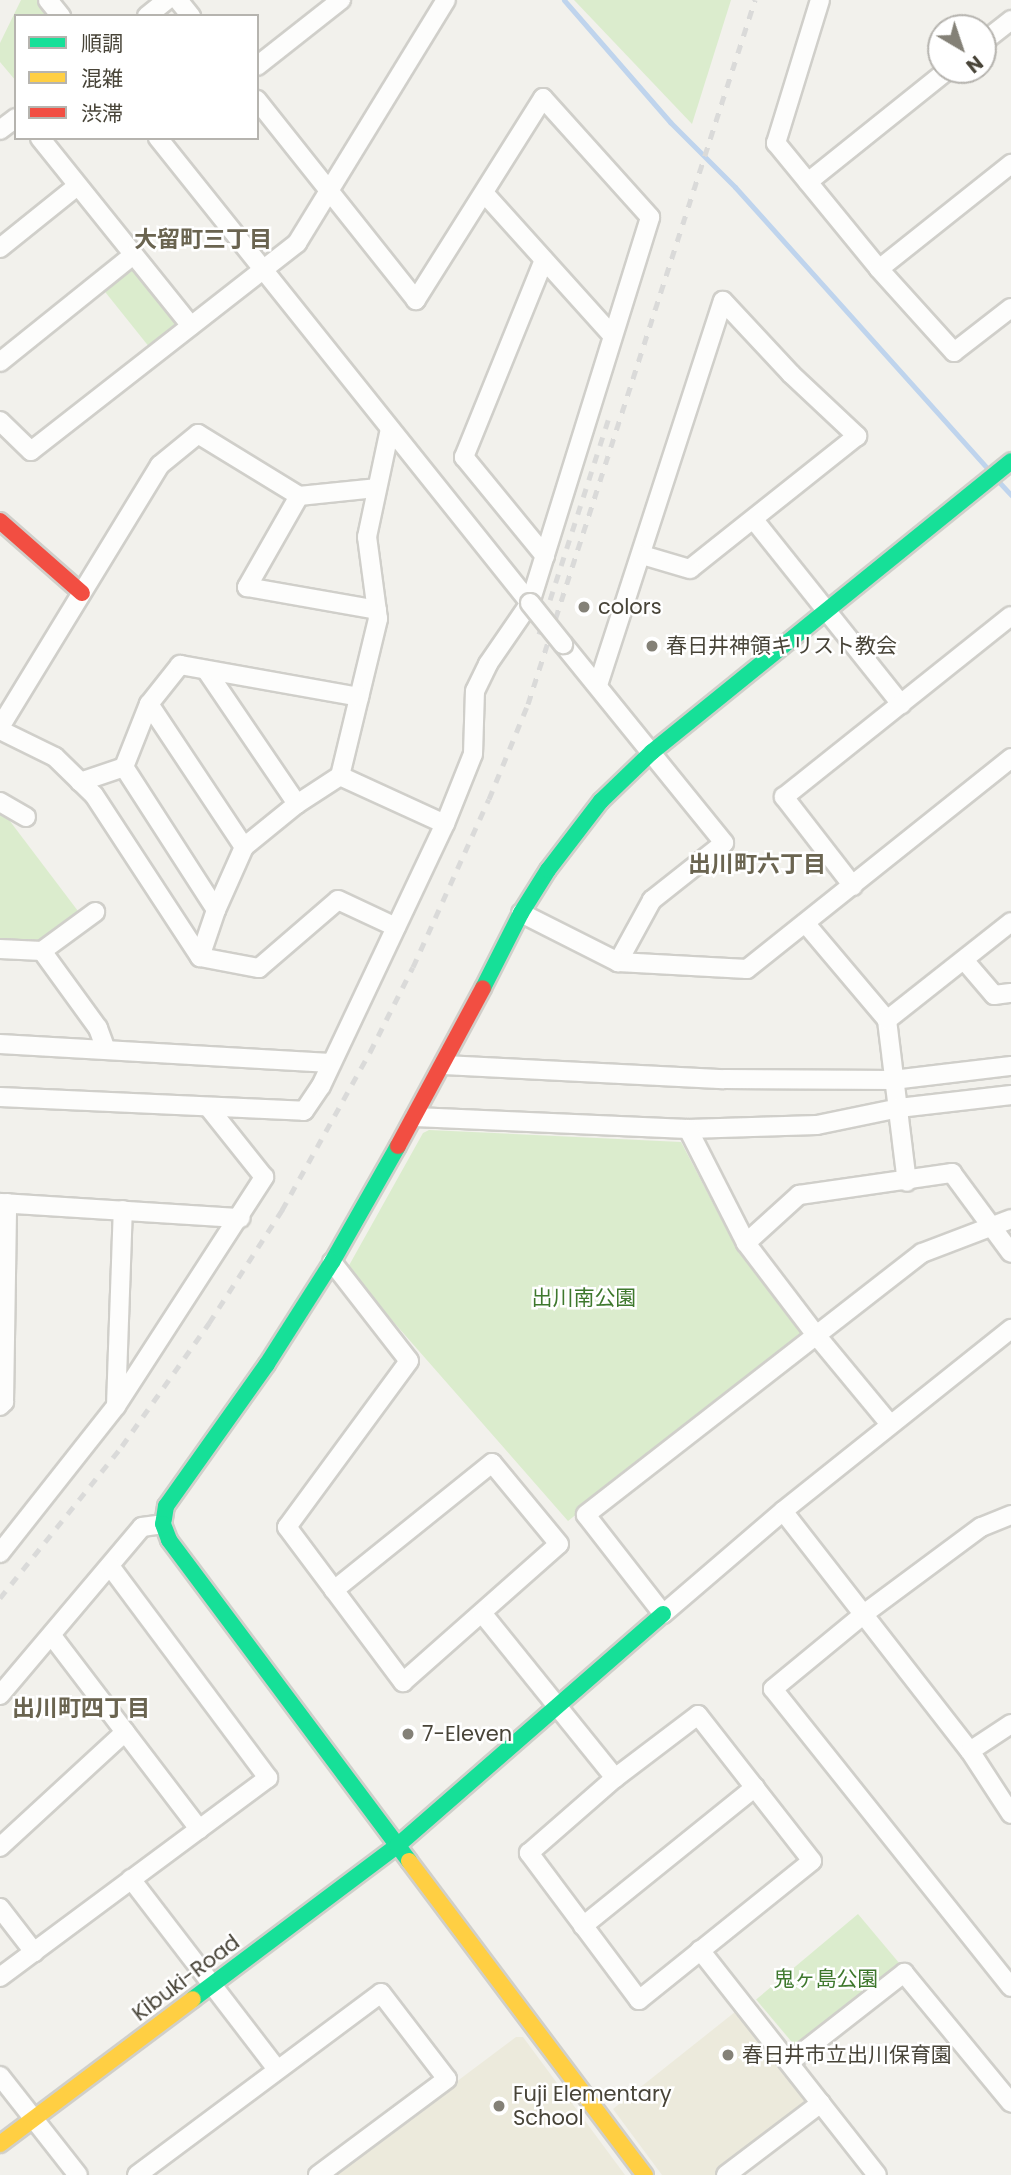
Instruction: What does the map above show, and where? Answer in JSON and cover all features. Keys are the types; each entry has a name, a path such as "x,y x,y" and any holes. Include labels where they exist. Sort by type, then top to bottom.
{"street":[{"path":"48,0 59,14"},
{"path":"150,14 167,0"},
{"path":"178,0 189,14"},
{"path":"259,64 341,0"},
{"path":"0,421 31,452 297,243 446,0"},
{"path":"820,0 776,143 879,269 954,352 1011,308"},
{"path":"997,31 1011,20"},
{"path":"808,182 930,84"},
{"path":"0,1097 304,1111 321,1086 445,824 473,754 475,691 481,677 530,603 650,217 543,98 416,300 259,103"},
{"path":"42,140 191,326"},
{"path":"160,140 262,271 724,843 652,900 618,962"},
{"path":"879,269 1011,164"},
{"path":"0,248 77,186"},
{"path":"485,194 612,335"},
{"path":"0,362 133,255"},
{"path":"544,260 464,457 545,556"},
{"path":"598,685 723,301 791,374 857,436 690,569 642,555"},
{"path":"200,957 216,910 244,847 297,804 340,776 378,619 366,537 390,429"},
{"path":"376,488 299,496 198,434 160,465 0,728 55,757 94,795 200,957 259,968 338,900 396,927"},
{"path":"645,2175 169,1540 163,1524 166,1506 267,1364 332,1262 444,1065 521,913 548,870 601,801 652,752 1011,461"},
{"path":"299,496 247,587 377,610"},
{"path":"754,520 901,704"},
{"path":"0,521 82,593"},
{"path":"853,886 784,797 1011,616"},
{"path":"80,782 124,767 149,704 180,665 359,697"},
{"path":"206,670 297,804"},
{"path":"149,704 244,847"},
{"path":"521,913 618,962 747,969 1011,758"},
{"path":"124,767 216,910"},
{"path":"340,776 445,824"},
{"path":"0,802 26,817"},
{"path":"0,949 42,951 95,912"},
{"path":"887,1020 1011,922"},
{"path":"806,924 887,1020 907,1182"},
{"path":"42,951 98,1028 106,1050"},
{"path":"964,960 994,995 1011,993"},
{"path":"0,1044 330,1063"},
{"path":"444,1065 724,1079 893,1080 1011,1066"},
{"path":"415,1118 688,1129 817,1125 899,1108 1011,1095"},
{"path":"0,1552 116,1406 241,1218 264,1177 209,1108"},
{"path":"688,1129 746,1243 816,1335 890,1424"},
{"path":"746,1243 799,1195 907,1182 952,1173 1011,1253"},
{"path":"0,1406 4,1402 4,1203 241,1218"},
{"path":"116,1406 123,1210"},
{"path":"1011,1219 922,1253 586,1515 663,1614 783,1511 1011,1329"},
{"path":"332,1262 409,1361 287,1527 334,1590 403,1682 559,1545 492,1463 334,1590"},
{"path":"783,1511 970,1751 1011,1814"},
{"path":"1011,1515 981,1527 864,1614 773,1689 1011,1987"},
{"path":"0,1695 142,1527 163,1524"},
{"path":"0,1977 268,1778 110,1566"},
{"path":"482,1613 615,1778"},
{"name":"Kibuki-Road","path":"0,2144 397,1846 663,1614"},
{"path":"52,1636 199,1829"},
{"path":"698,1715 812,1861 639,2000 529,1853 615,1778 698,1715"},
{"path":"970,1751 1011,1724"},
{"path":"0,1847 125,1732"},
{"path":"583,1926 755,1787"},
{"path":"131,1879 278,2069"},
{"path":"0,1908 34,1952"},
{"path":"700,1950 877,2175"},
{"path":"790,2062 904,1973 1011,2103"},
{"path":"137,2175 381,1993 447,2079 318,2175"},
{"path":"0,2076 78,2175"},
{"path":"726,2175 821,2103"}],"shaded area":[{"name":"春日井市立出川保育園","path":"735,2012 742,2012 809,2098 808,2105 715,2175 662,2175 613,2109"},
{"name":"Fuji Elementary School","path":"516,2037 523,2037 625,2175 332,2175"}],"green space":[{"path":"21,0 37,0 48,14 14,14"},
{"path":"574,0 731,0 692,124"},
{"path":"14,14 14,79 0,62 0,43"},
{"path":"130,268 136,269 176,319 176,328 150,348 102,288"},
{"path":"0,808 81,915 47,941 0,942"},
{"name":"出川南公園","path":"429,1130 681,1142 737,1249 801,1328 801,1335 568,1521 347,1269 423,1133"},
{"name":"鬼ヶ島公園","path":"858,1914 899,1963 797,2049 756,1999"}],"waterway":[{"path":"564,0 670,122 735,187 988,469"},
{"path":"999,482 1011,495"}],"railway":[{"path":"0,1598 122,1446 209,1323 282,1210 370,1052 413,967 489,799 528,704 755,0"},
{"path":"539,634 610,414"}],"traffic: fast":[{"path":"483,988 521,913 548,870 601,801 652,752 1011,461"},
{"path":"398,1146 332,1262 267,1364 166,1506 163,1524 169,1540 409,1861"},
{"path":"193,1999 397,1846 663,1614"}],"traffic: slow":[{"path":"409,1861 645,2175"},
{"path":"0,2144 193,1999"}],"traffic: jam":[{"path":"0,521 82,593"},
{"path":"398,1146 483,988"}],"place":[{"name":"colors","path":"584,607"},
{"name":"春日井神領キリスト教会","path":"652,646"},
{"name":"7-Eleven","path":"408,1734"},
{"name":"春日井市立出川保育園","path":"728,2055"},
{"name":"Fuji Elementary School","path":"499,2106"}],"district":[{"name":"大留町三丁目","path":"203,239"},
{"name":"出川町六丁目","path":"757,864"},
{"name":"出川町四丁目","path":"81,1708"}]}
